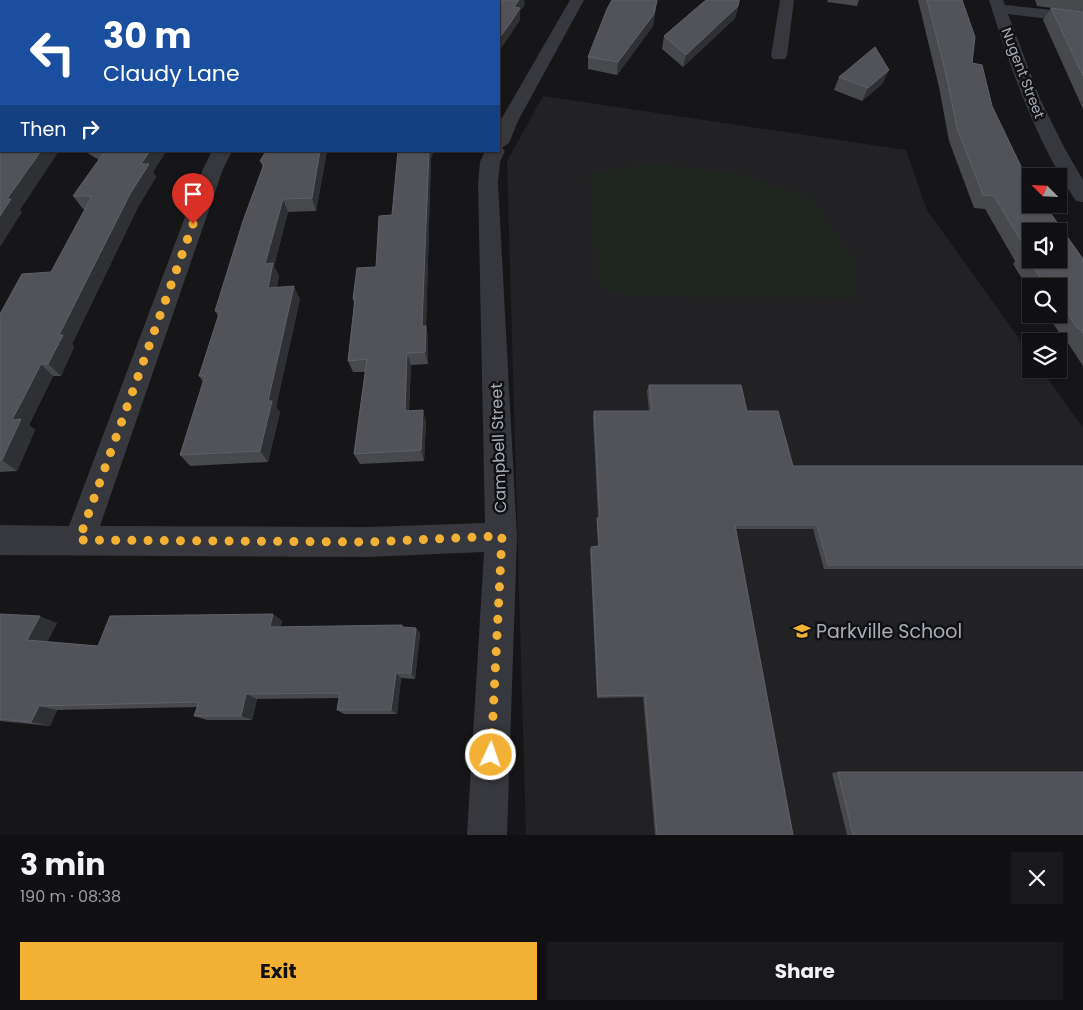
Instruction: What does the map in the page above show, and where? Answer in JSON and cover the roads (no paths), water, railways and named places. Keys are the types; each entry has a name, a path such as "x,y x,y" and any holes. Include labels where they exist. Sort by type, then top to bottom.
{"street":[{"path":"500,141 509,121 577,0"},
{"path":"779,56 787,0"},
{"path":"997,5 1083,18"},
{"name":"Nugent Street","path":"997,5 1027,93 1054,150 1083,196"},
{"path":"79,540 213,169 222,152"},
{"name":"Campbell Street","path":"487,835 502,536 488,183 490,162 495,152"},
{"path":"0,540 368,542 502,536"}],"place":[{"name":"Parkville School","path":"802,631"}]}
